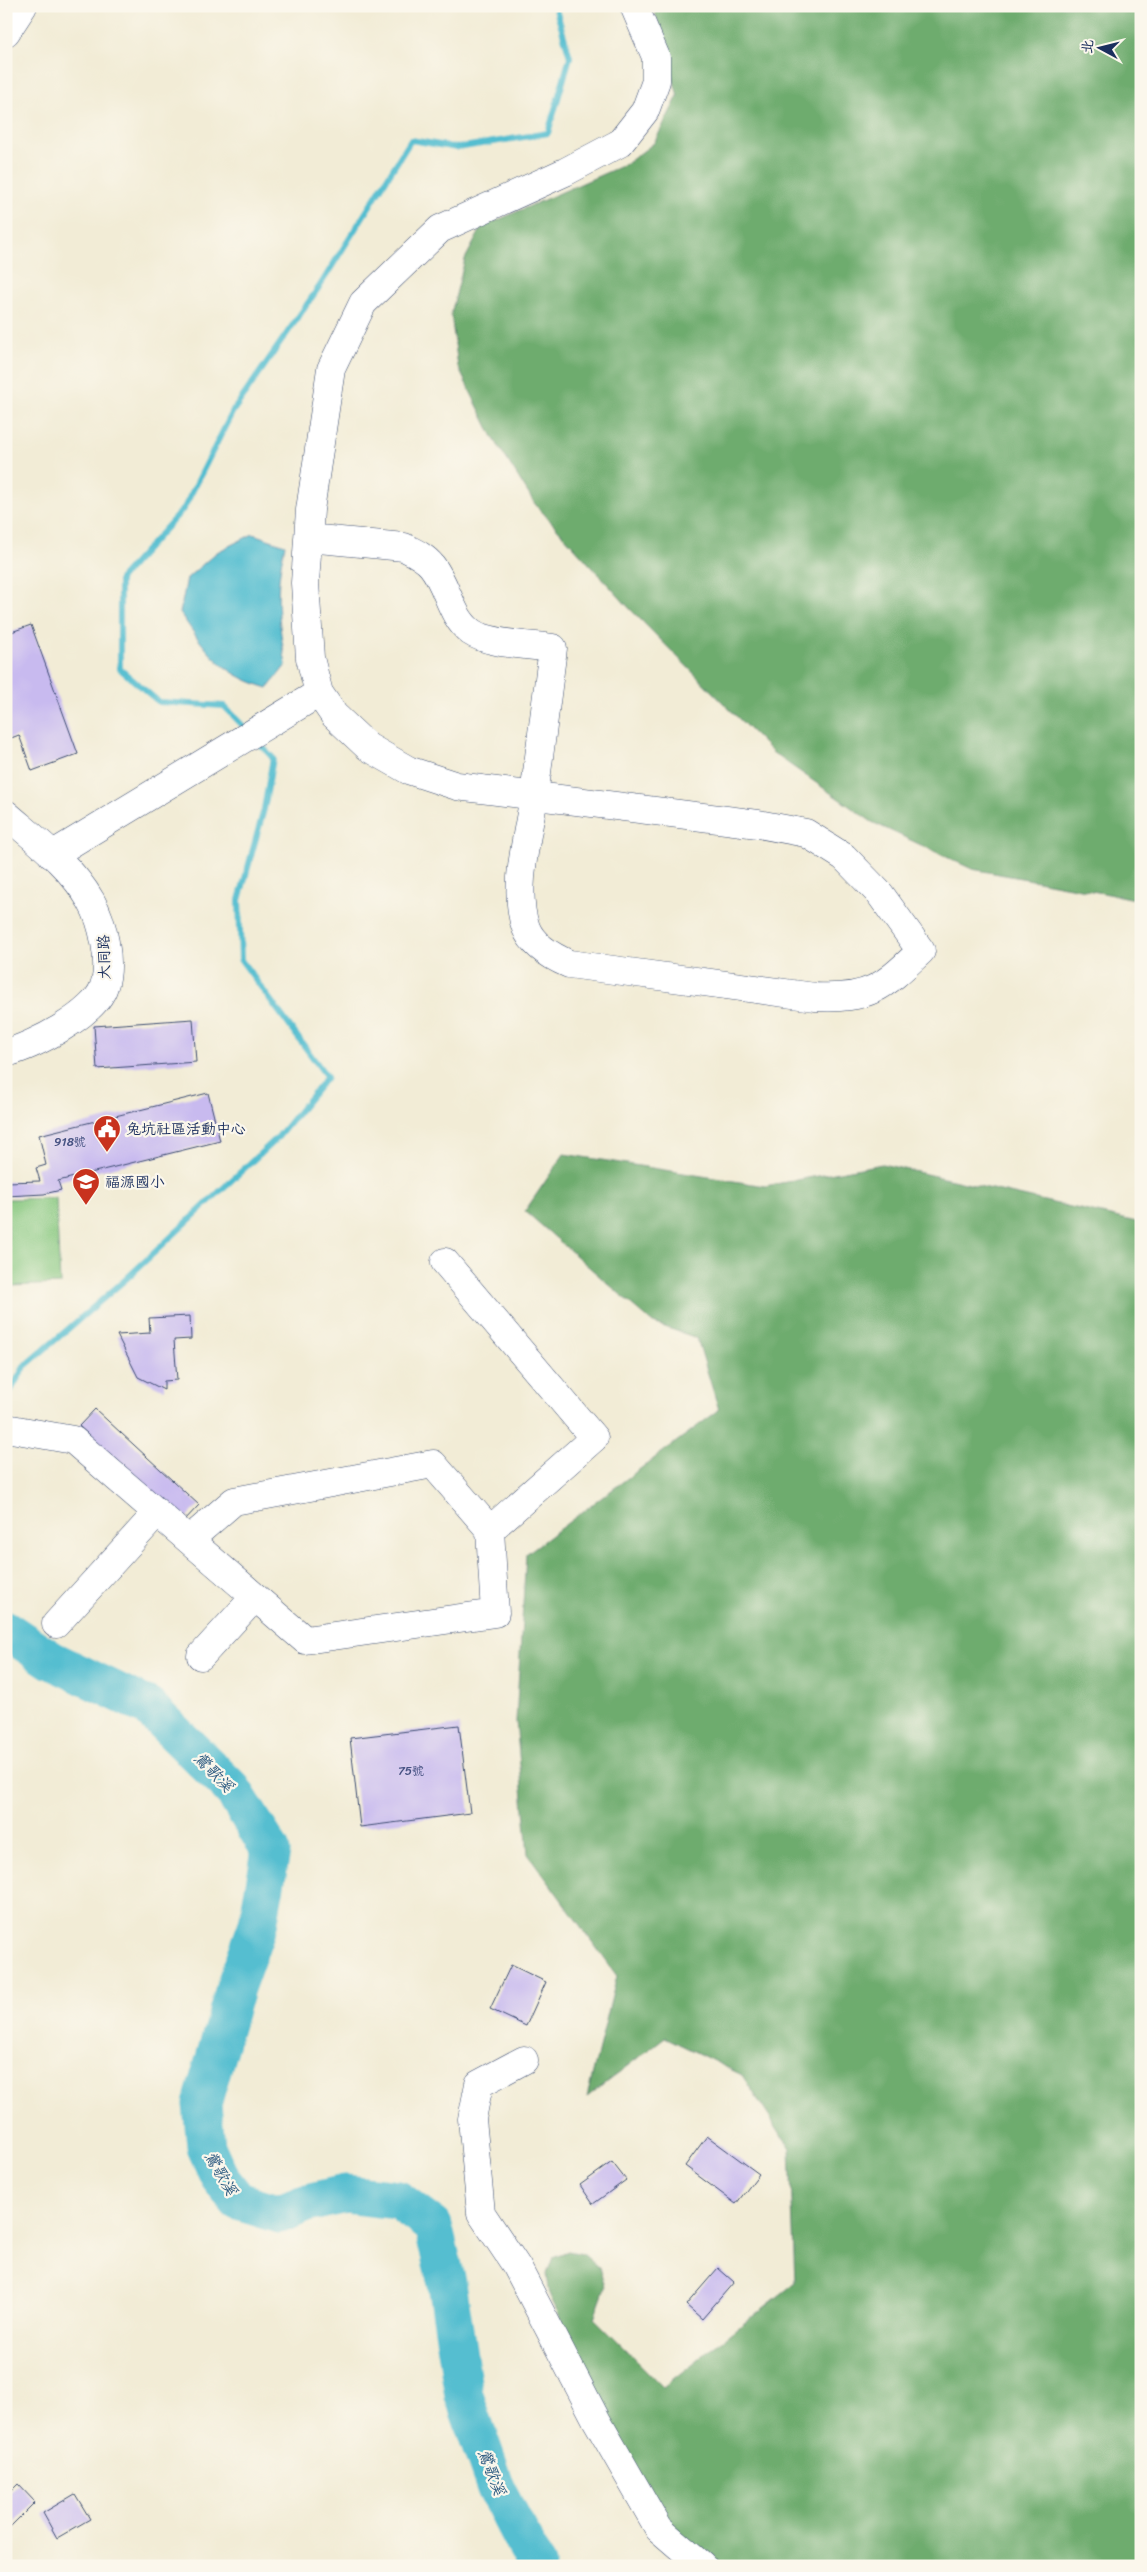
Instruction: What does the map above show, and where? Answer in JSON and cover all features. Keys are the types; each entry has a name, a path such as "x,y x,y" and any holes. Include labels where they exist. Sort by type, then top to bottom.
{"street":[{"path":"308,538 404,546 417,553 432,566 460,620 472,632 486,638 554,648 534,796 521,883 522,908 527,930 538,945 569,964 806,996 844,998 866,994 889,982 921,951 880,894 844,857 806,833 758,824 534,796 457,786 408,770 368,747 334,715 319,692 310,658 305,583 308,538 310,510 331,370 363,303 440,229 565,172 620,143 645,111 656,80 656,58 634,6"},
{"path":"52,855 319,692"},
{"name":"大同路","path":"6,814 69,871 91,900 103,925 106,963 104,987 84,1013 51,1034 21,1049 6,1053"},
{"path":"445,1262 594,1438 490,1530"},
{"path":"6,1428 73,1440 157,1513 305,1640 495,1613 490,1530 433,1464 234,1500 189,1540"},
{"path":"56,1624 157,1513"},
{"path":"201,1656 255,1597"},
{"path":"524,2060 479,2084 472,2119 481,2213 517,2267 597,2421 659,2528 702,2566"}],"green space":[{"path":"653,6 1141,6 1141,900 972,869 872,822 772,752 630,609 535,504 494,439 458,367 451,314 465,259 482,227 626,164 654,143 678,96"},
{"path":"564,1154 765,1186 882,1164 1141,1223 1141,2566 688,2566 625,2453 550,2296 547,2274 553,2257 568,2251 583,2254 599,2268 605,2287 594,2318 663,2387 795,2283 790,2149 742,2075 665,2037 587,2097 617,1976 528,1854 516,1721 526,1554 719,1410 697,1338 653,1323 525,1211"},
{"path":"56,1198 60,1284 10,1286 7,1199"}],"water":[{"path":"253,534 285,545 279,577 278,605 286,665 268,688 238,676 226,668 207,650 180,613 187,578 217,552"}],"building":[{"path":"31,625 78,754 32,771 19,735 6,740 6,634"},
{"path":"193,1019 196,1062 97,1069 94,1026"},
{"name":"兔坑社區活動中心","path":"208,1093 220,1141 58,1181 61,1190 44,1194 6,1196 6,1182 40,1181 36,1168 46,1165 39,1135"},
{"path":"190,1316 191,1339 174,1340 177,1380 164,1381 164,1390 138,1377 117,1335 150,1333 149,1318"},
{"path":"95,1409 199,1505 183,1522 79,1426"},
{"path":"459,1725 470,1813 360,1827 350,1738"},
{"path":"511,1965 546,1982 526,2026 490,2009"},
{"path":"707,2136 759,2174 736,2204 685,2166"},
{"path":"612,2162 626,2180 593,2204 580,2185"},
{"path":"718,2268 734,2282 702,2319 686,2305"},
{"path":"18,2484 35,2502 6,2531 6,2496"},
{"path":"75,2494 90,2519 57,2538 43,2513"}],"waterway":[{"path":"247,730 224,706 159,702 120,669 120,579 184,508 233,411 319,287 411,140 457,148 548,133 570,57 555,6"},
{"path":"6,1399 24,1367 126,1279 278,1137 327,1077 241,960 239,900 264,809 273,758 255,739"},
{"name":"鶯歌溪","path":"6,1630 51,1660 148,1707 232,1789 271,1851 258,1924 235,1988 202,2104 206,2147 220,2178 238,2201 280,2214 307,2203 345,2194 398,2200 433,2226 447,2283 464,2396 496,2488 536,2566"}],"place":[{"name":"兔坑社區活動中心","path":"107,1153"},
{"name":"福源國小","path":"86,1206"}]}
